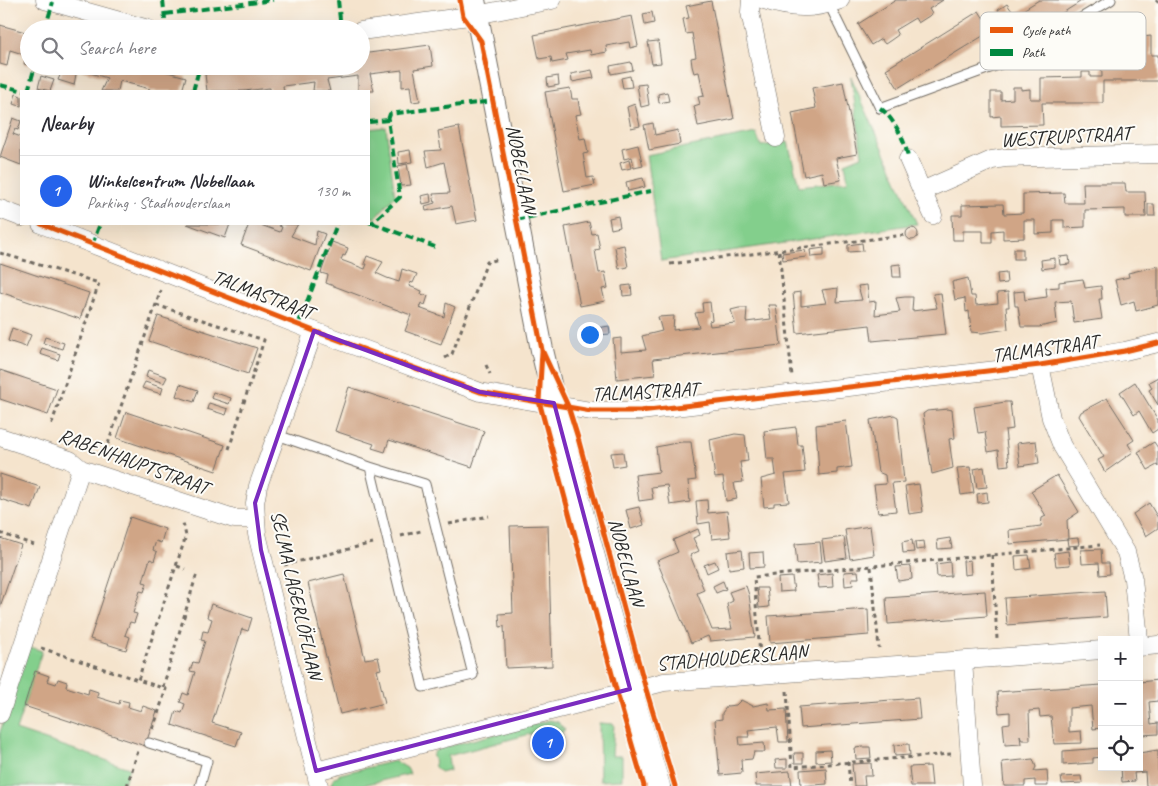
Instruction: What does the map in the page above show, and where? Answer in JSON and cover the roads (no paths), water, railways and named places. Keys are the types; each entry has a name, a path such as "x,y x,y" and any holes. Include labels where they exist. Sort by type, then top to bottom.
{"street":[{"path":"46,0 73,4 121,20"},
{"path":"370,29 475,7 552,0"},
{"path":"751,0 750,12 776,138"},
{"path":"764,0 794,8 814,8 835,2"},
{"name":"NOBELLAAN","path":"475,7 554,404 630,689 659,786"},
{"name":"WESTRUPSTRAAT","path":"922,190 992,160 1005,158 1158,154"},
{"path":"908,159 933,215"},
{"path":"0,209 20,216"},
{"name":"TALMASTRAAT","path":"44,225 314,331 480,392 591,411 640,411 1040,365 1116,353 1158,343"},
{"name":"SELMA LAGERLÖFLAAN","path":"314,331 256,494 256,519 261,550 318,778"},
{"path":"1040,365 1052,418 1062,446 1126,552 1133,579 1139,636"},
{"name":"RABENHAUPTSTRAAT","path":"0,437 70,460 81,469 234,519 256,519"},
{"path":"0,714 81,469"},
{"path":"1143,647 1158,646"},
{"name":"STADHOUDERSLAAN","path":"318,778 630,689 664,682 1098,650"},
{"path":"963,661 972,786"}],"lane":[{"path":"1091,12 1111,0"},
{"path":"835,2 880,108 984,70"},
{"path":"277,435 425,484 473,675 423,687 370,467"},
{"path":"149,743 207,760 200,786"}],"place":[{"name":"Winkelcentrum Nobellaan","path":"548,743"}]}
